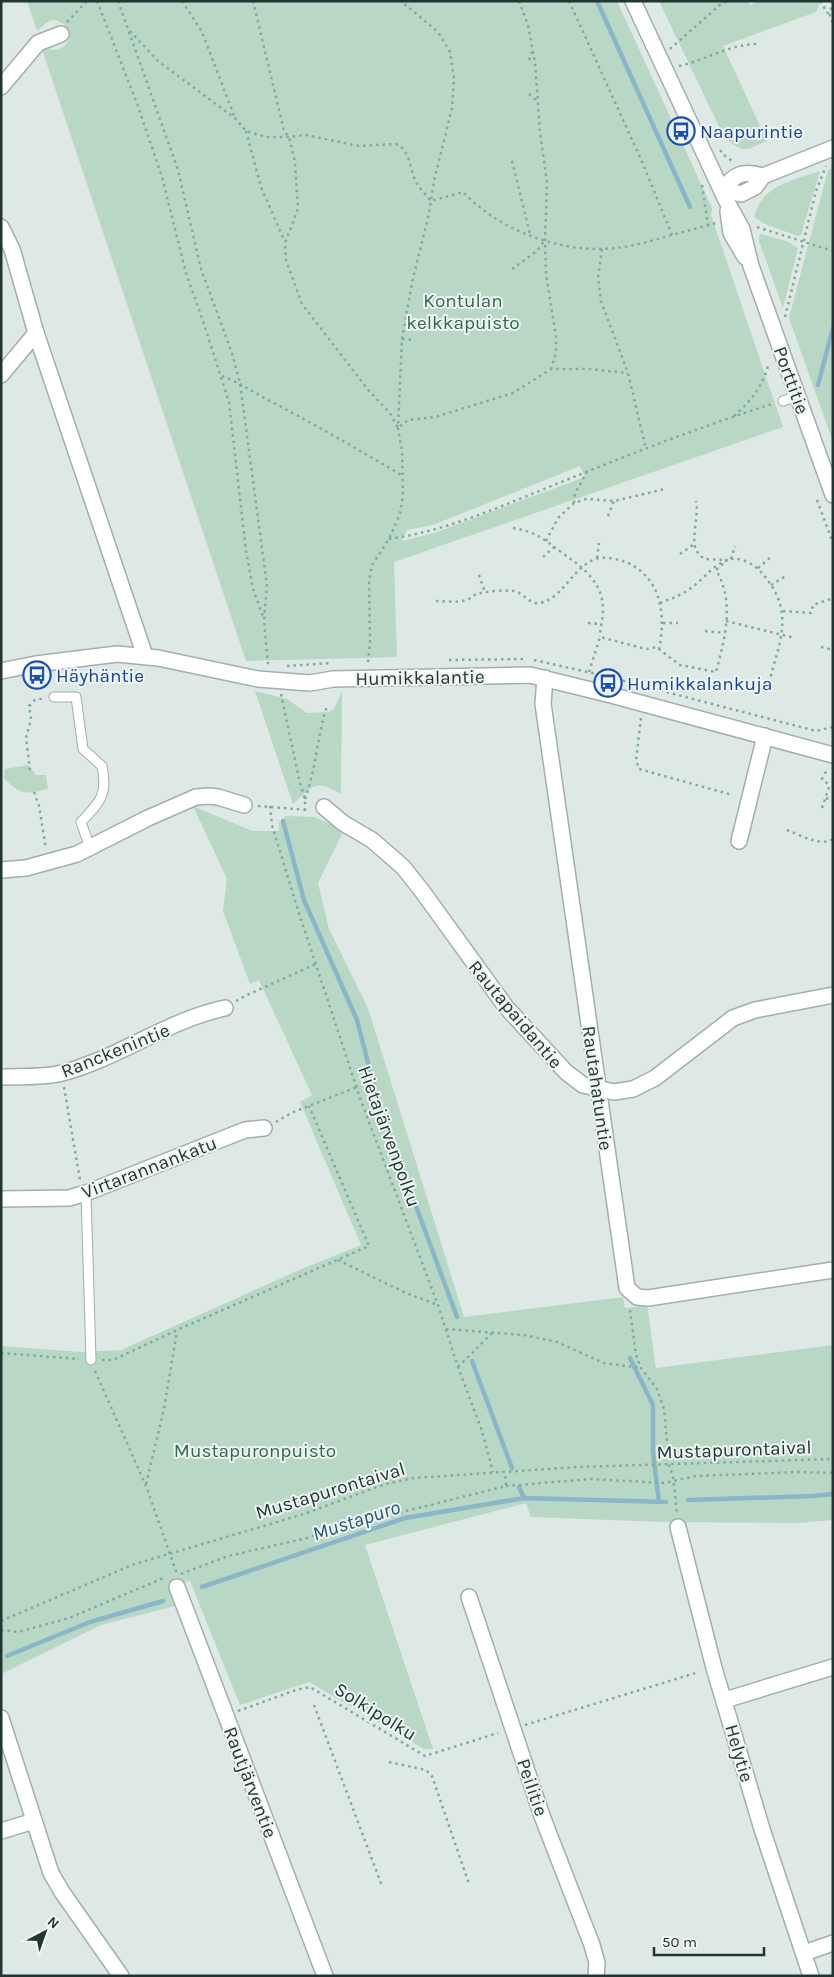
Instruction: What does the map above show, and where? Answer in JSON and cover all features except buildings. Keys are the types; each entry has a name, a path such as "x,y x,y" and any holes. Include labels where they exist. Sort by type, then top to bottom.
{"street":[{"name":"Porttitie","path":"633,1 724,195 742,229 751,266 833,496"},
{"path":"1,87 38,43 61,34"},
{"path":"724,195 740,194 755,187 763,176 832,148"},
{"path":"1,227 12,249 36,333 146,656"},
{"path":"1,375 36,333"},
{"name":"Humikkalantie","path":"1,671 84,657 117,654 146,656 258,678 310,684 333,679 520,675 544,678 765,736 831,760"},
{"name":"Rautahatuntie","path":"544,678 544,704 598,1089 626,1282 632,1294"},
{"path":"739,841 765,736"},
{"path":"1,870 26,868 77,854 148,818 196,797 218,797 244,805"},
{"name":"Rautapaidantie","path":"324,807 343,823 372,840 403,868 422,891 483,977 523,1027 575,1080 598,1089 614,1092 643,1085 655,1078 733,1018 755,1010 833,995"},
{"name":"Ranckenintie","path":"1,1077 62,1073 92,1063 204,1013 225,1008"},
{"name":"Virtarannankatu","path":"1,1199 68,1198 86,1193 245,1130 264,1128"},
{"path":"632,1294 637,1297 648,1298 833,1270"},
{"name":"Helytie","path":"678,1527 714,1668 762,1829 812,1976"},
{"name":"Rautjärventie","path":"177,1581 226,1717 325,1976"},
{"name":"Peilitie","path":"469,1597 517,1727 542,1816 592,1945 597,1963 596,1976"},
{"path":"725,1700 833,1667"},
{"path":"1,1718 51,1873 62,1892 121,1976"},
{"path":"1,1832 34,1821"},
{"path":"804,1953 833,1944"}],"lane":[{"path":"783,401 798,396"},
{"path":"54,697 76,697 81,742 84,749 102,766 105,791 100,802 81,822 90,848"},
{"path":"86,1193 91,1360"}],"path":[{"path":"61,34 62,27 87,1"},
{"path":"97,1 138,106 162,177 186,272 222,376 229,402 251,579 264,620"},
{"path":"118,1 178,170 202,269 232,354 240,383 266,586 264,620 268,667"},
{"path":"182,1 202,32 236,120"},
{"path":"253,1 284,131 289,137 295,162 298,209 285,242"},
{"path":"368,662 370,643 369,582 372,565 389,539 400,514 403,476 398,428 402,339 452,108 454,78 453,64 448,47 435,28 401,1"},
{"path":"519,1 528,25 533,50 537,101 548,183 545,240 546,274 556,337 556,353 551,369"},
{"path":"569,1 643,164 672,235"},
{"path":"669,50 721,4 727,1"},
{"path":"820,1 833,24"},
{"path":"830,16 832,1"},
{"path":"129,30 158,61 236,120 246,130 266,137 306,135 360,146 396,144 401,146 405,151 415,181 431,201"},
{"path":"677,66 696,62 720,50 742,44 756,44"},
{"path":"529,60 533,50"},
{"path":"529,94 537,101"},
{"path":"246,130 261,186 285,242 286,260 302,304 369,391 390,413 398,428"},
{"path":"784,323 816,191 832,148"},
{"path":"512,161 530,234"},
{"path":"702,178 708,225"},
{"path":"431,201 463,192 477,207 515,229 565,246 602,249 642,243 719,222"},
{"path":"750,226 761,227 833,251"},
{"path":"512,269 537,251 545,240"},
{"path":"602,249 598,278 601,301 628,373 646,449"},
{"path":"402,339 413,340"},
{"path":"733,417 754,396 765,376 769,363"},
{"path":"398,428 408,420 435,417 513,393 551,369 590,369 628,373"},
{"path":"222,376 240,383 262,397 347,442 403,476"},
{"path":"389,539 424,533 448,526 646,449 783,401"},
{"path":"574,503 575,493 588,471"},
{"path":"546,541 558,518 574,503 586,499 614,501 665,489"},
{"path":"608,516 614,501"},
{"path":"696,501 698,511 694,544 696,550 704,559 727,560"},
{"path":"513,528 529,531 546,541 582,567 591,576 598,588 602,603 600,637 589,672"},
{"path":"597,558 599,542"},
{"path":"680,554 694,544"},
{"path":"731,559 735,546"},
{"path":"543,557 554,547"},
{"path":"758,568 772,557"},
{"path":"436,601 466,600 485,592 515,591 533,603 542,603 552,598 582,567 597,558 618,559 636,568 653,586 660,603 663,623 659,650"},
{"path":"600,637 646,649 656,647 680,665 716,672 726,633 727,604 726,591 716,570 727,560"},
{"path":"660,603 688,591 713,567 727,560 746,562 758,568 771,584 780,600 783,611 781,634 769,683 765,682"},
{"path":"479,575 485,592"},
{"path":"771,584 786,576"},
{"path":"783,611 810,613 813,605 833,598"},
{"path":"726,621 796,638"},
{"path":"588,623 601,624"},
{"path":"663,623 678,623"},
{"path":"704,631 726,633"},
{"path":"821,647 833,650"},
{"path":"280,687 285,718 305,799 305,810"},
{"path":"30,770 26,738 31,719 30,706 35,700 54,697"},
{"path":"305,799 312,778 326,706"},
{"path":"642,713 636,760 639,769 730,794"},
{"path":"822,808 828,785 822,779 831,760"},
{"path":"34,792 39,806 49,863"},
{"path":"826,798 833,801"},
{"path":"244,805 305,810 324,807"},
{"name":"Hietajärvenpolku","path":"270,806 272,825 296,904 357,1087 438,1305 458,1367 482,1431 493,1473"},
{"path":"787,830 821,842 829,842 833,839"},
{"path":"225,1008 247,995 316,964"},
{"path":"62,1073 81,1183 86,1193"},
{"path":"264,1128 291,1113 357,1087"},
{"path":"1,1353 113,1360 369,1246 308,1106"},
{"path":"338,1260 406,1293 438,1305"},
{"path":"632,1294 629,1308 636,1356 641,1368 657,1389 664,1409 678,1527"},
{"path":"446,1329 524,1335 557,1342 604,1363 641,1368"},
{"path":"146,1486 164,1409 177,1330"},
{"path":"458,1367 493,1332"},
{"path":"91,1360 110,1409 146,1486 170,1554 177,1581"},
{"name":"Mustapurontaival","path":"1,1621 110,1574 304,1514 385,1484 414,1478 576,1467 833,1459"},
{"path":"505,1472 506,1486"},
{"path":"1,1630 18,1632 69,1618 156,1581 177,1581 228,1556 307,1538 506,1486 591,1479 664,1483 696,1476 732,1474 800,1472 833,1474"},
{"name":"Solkipolku","path":"226,1717 296,1690 310,1687 425,1756 432,1756 517,1727 714,1668"},
{"path":"314,1705 382,1886"},
{"path":"389,1762 426,1770 432,1776 469,1884"}],"green space":[{"name":"Kontulan kelkkapuisto","path":"27,1 617,1 712,208 711,215 783,427 394,562 397,657 246,661 41,46 54,50 61,49 69,39 67,27 58,21 51,20 37,31","holes":["580,466 585,477 434,533 402,541 407,530 433,525"]},
{"path":"659,1 746,1 751,5 759,1 821,1 816,12 723,46 767,141 744,149 736,146 724,137"},
{"path":"833,168 833,442 789,318 828,170"},
{"path":"820,171 801,235 798,236 767,225 754,217 758,206 771,191 789,181"},
{"path":"761,234 789,242 798,248 783,308 759,241"},
{"path":"255,691 287,699 307,713 329,712 334,709 342,691 341,794 332,789 315,786 293,804"},
{"path":"28,765 36,775 46,775 48,789 33,792 19,791 4,778 5,769"},
{"name":"Mustapuronpuisto","path":"193,806 252,831 279,831 279,823 286,816 315,817 344,830 318,883 329,929 368,1008 464,1317 623,1297 625,1308 647,1305 656,1368 833,1345 833,1520 798,1523 663,1522 531,1517 526,1503 365,1545 433,1749 424,1749 309,1682 240,1705 190,1581 169,1588 175,1606 101,1625 1,1674 1,1346 81,1352 121,1350 297,1271 361,1245 300,1102 312,1095 259,980 250,984 223,911 227,879"}],"waterway":[{"path":"597,1 690,207"},
{"path":"818,385 833,328"},
{"path":"283,821 304,900 357,1020 380,1109 457,1317"},
{"path":"630,1358 653,1405 653,1452 659,1502"},
{"path":"472,1361 512,1468"},
{"path":"519,1487 524,1498"},
{"path":"688,1500 833,1494"},
{"name":"Mustapuro","path":"202,1587 405,1518 524,1498 666,1502"},
{"name":"Mustapuro","path":"7,1656 90,1622 163,1601"}],"place":[{"name":"Naapurintie","path":"681,131"},
{"name":"Häyhäntie","path":"37,675"},
{"name":"Humikkalankuja","path":"608,683"}]}
